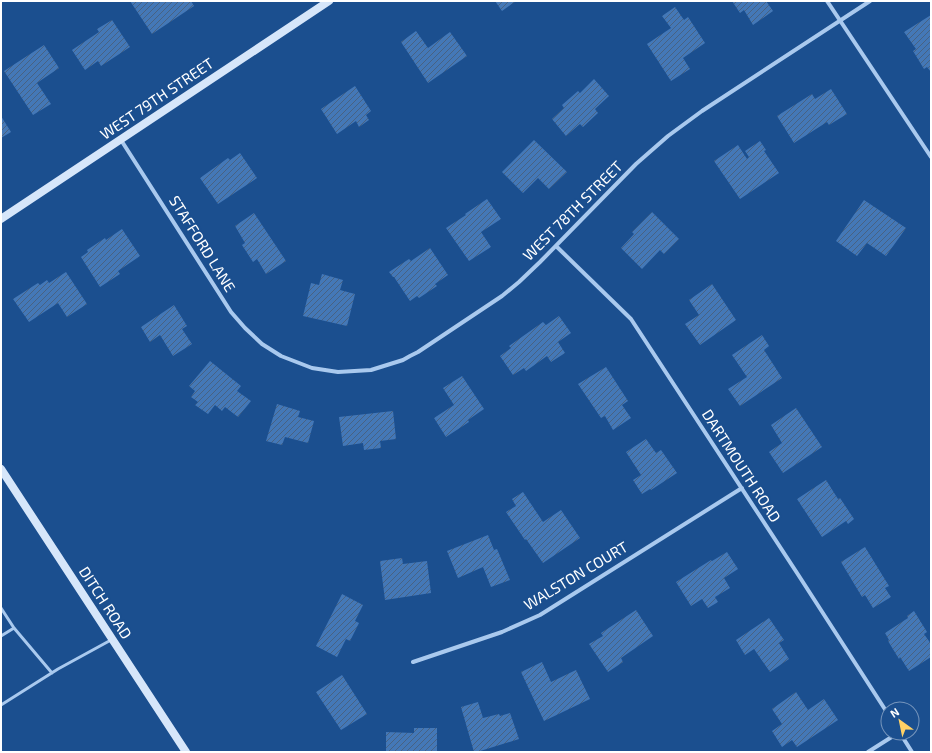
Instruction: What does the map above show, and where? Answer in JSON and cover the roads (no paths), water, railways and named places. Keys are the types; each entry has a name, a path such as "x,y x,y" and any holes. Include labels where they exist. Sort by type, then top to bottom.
{"main road":[{"name":"WEST 79TH STREET","path":"1,220 329,1"},
{"name":"DITCH ROAD","path":"1,469 186,752"}],"street":[{"path":"827,1 931,157"},
{"name":"WEST 78TH STREET","path":"273,351 288,359 312,368 338,372 371,370 403,360 422,350 502,296 556,246 636,164 668,136 702,111 870,1"},
{"name":"STAFFORD LANE","path":"121,140 231,312 258,341 273,351"},
{"name":"DARTMOUTH ROAD","path":"556,246 631,319 880,702"},
{"name":"WALSTON COURT","path":"413,662 502,632 540,614 742,488"},
{"path":"868,752 886,741"},
{"path":"904,741 912,752"}],"lane":[{"path":"1,608 14,628 52,673"},
{"path":"1,636 14,628"},
{"path":"1,705 52,673 111,639"}]}
